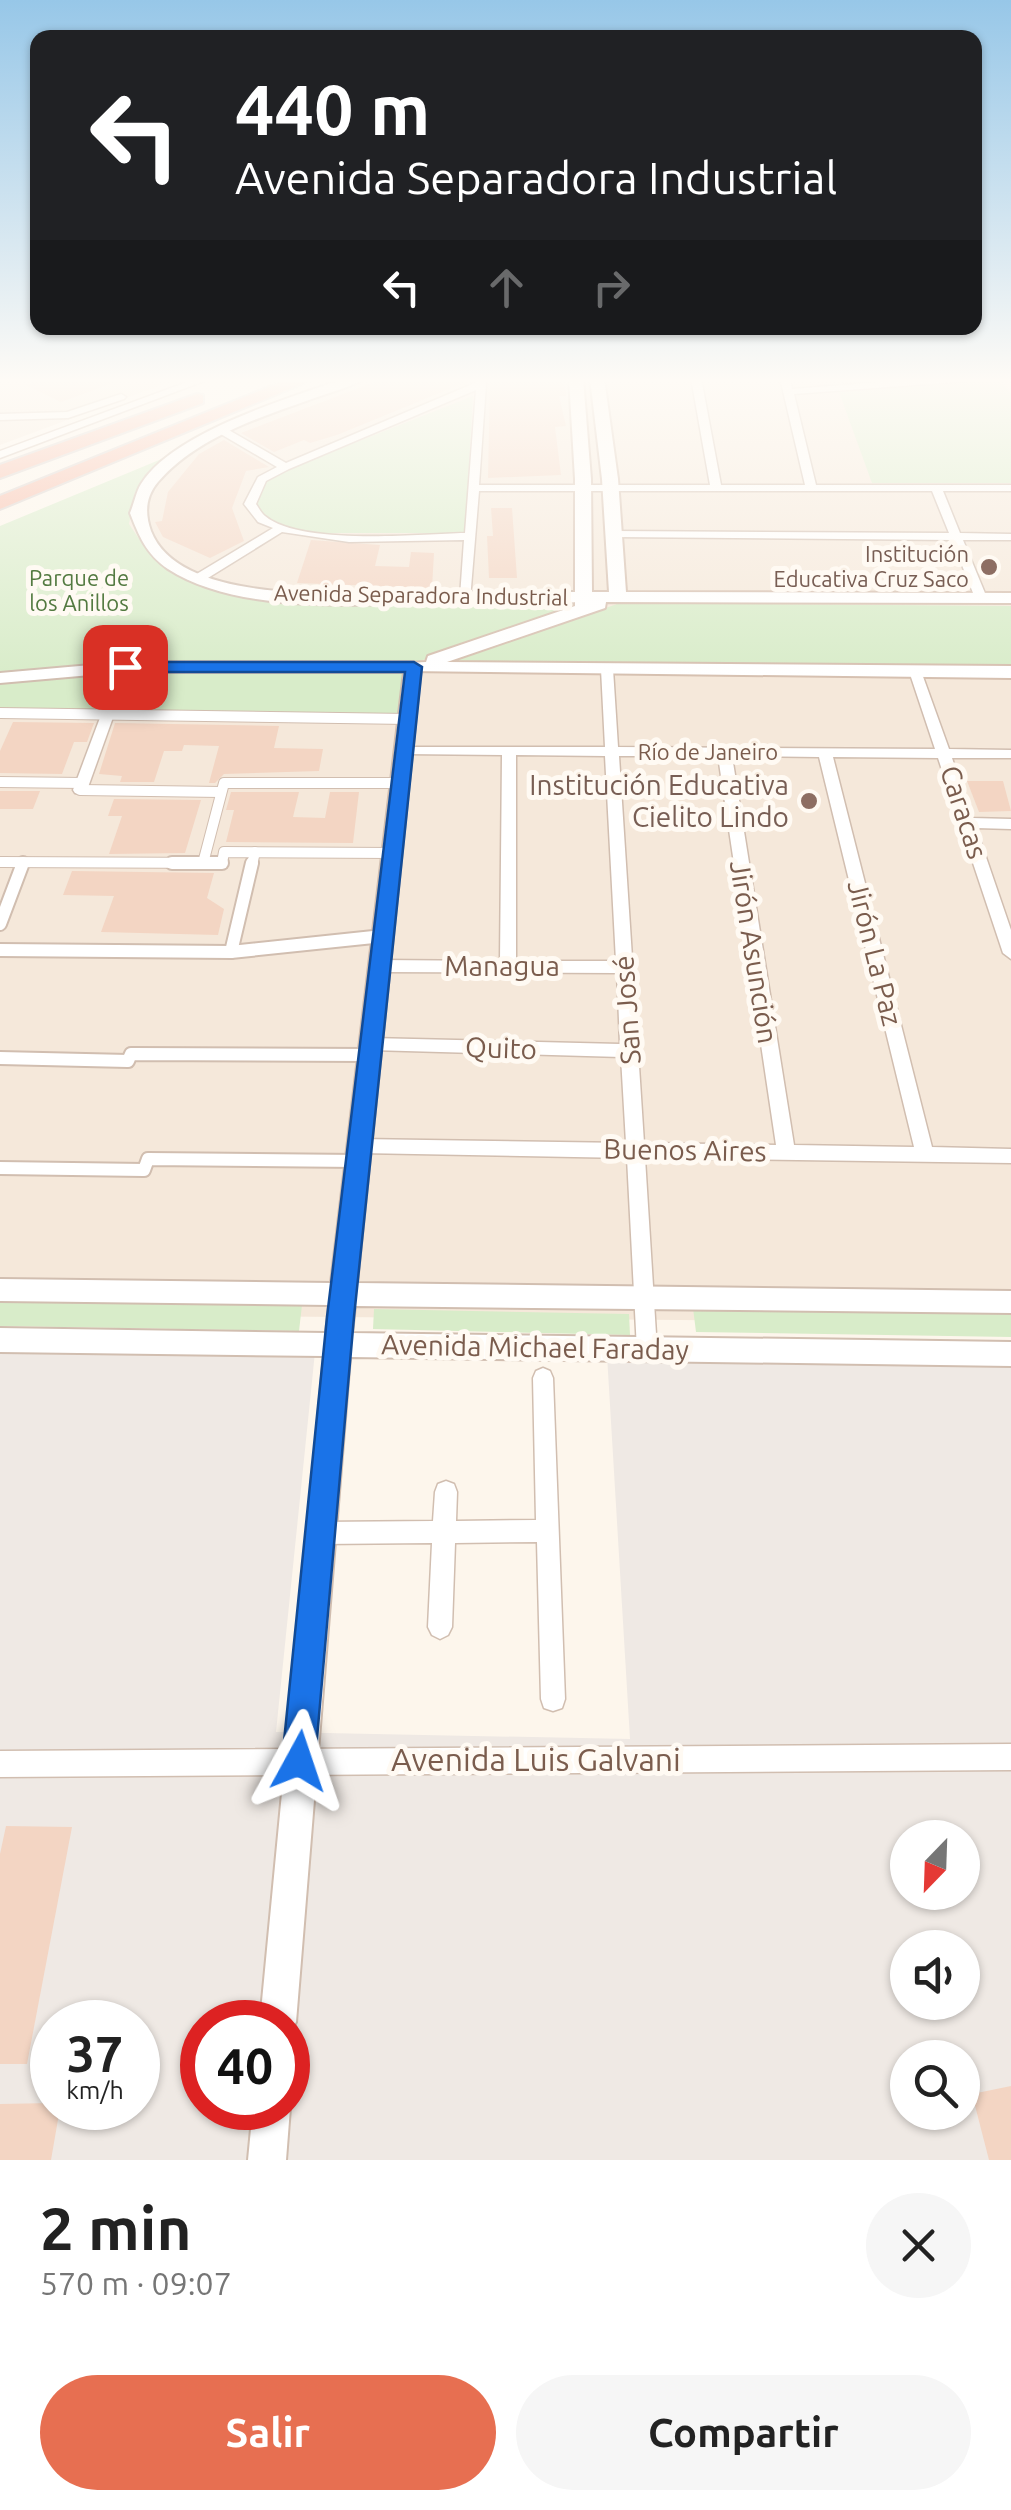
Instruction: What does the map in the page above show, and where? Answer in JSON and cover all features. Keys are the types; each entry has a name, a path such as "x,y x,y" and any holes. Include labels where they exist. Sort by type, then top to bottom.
{"highway":[{"path":"0,493 34,479"},
{"path":"0,503 63,479"},
{"path":"0,520 100,479"},
{"path":"0,493 60,480"}],"main road":[{"path":"582,479 585,603"},
{"path":"610,479 618,597"},
{"path":"414,667 585,603 618,597 1011,598"},
{"path":"414,667 1011,672"}],"street":[{"name":"Avenida Separadora Industrial","path":"153,479 141,493 136,508 142,535 154,551 199,578 291,596 466,597 585,603"},
{"path":"264,479 250,504 262,522 278,530 312,536 469,536"},
{"path":"466,597 476,479"},
{"path":"715,479 716,486"},
{"path":"809,479 811,487"},
{"path":"476,488 1011,488"},
{"path":"936,488 982,598"},
{"path":"199,578 278,530"},
{"path":"614,534 1011,537"},
{"path":"81,786 125,667"},
{"path":"0,678 125,667 414,667 343,1291 280,2000"},
{"name":"San José","path":"607,669 647,1350"},
{"name":"Caracas","path":"915,672 966,823 1002,903 1011,952"},
{"path":"0,713 408,719"},
{"name":"Río de Janeiro","path":"404,750 1011,754"},
{"path":"508,966 510,751"},
{"name":"Jirón Asunción","path":"724,752 786,1152"},
{"name":"Jirón La Paz","path":"825,753 925,1154"},
{"path":"0,782 221,792"},
{"path":"203,863 224,783 400,783"},
{"path":"966,823 1011,824"},
{"path":"0,862 222,863 224,852 392,853"},
{"path":"231,952 255,852"},
{"path":"0,924 24,862"},
{"path":"0,950 231,952 382,936"},
{"name":"Managua","path":"380,966 625,967"},
{"path":"0,1058 128,1062 130,1054 370,1050"},
{"name":"Quito","path":"370,1050 630,1051"},
{"name":"Buenos Aires","path":"359,1154 636,1149 1011,1156"},
{"path":"0,1168 144,1170 148,1159 359,1154"},
{"name":"Avenida Michael Faraday","path":"0,1290 343,1291 1011,1302"},
{"name":"Avenida Michael Faraday","path":"0,1340 1011,1354"},
{"path":"543,1378 553,1698"},
{"path":"440,1627 446,1492"},
{"path":"320,1534 549,1531"},
{"name":"Avenida Luis Galvani","path":"0,1764 1011,1756"},
{"path":"266,2160 269,2130"}],"shaded area":[{"path":"121,479 1011,479 1011,1323 0,1314 0,529"},
{"path":"0,1349 315,1352 276,1732 630,1739 607,1355 1011,1360 1011,2160 0,2160"}],"green space":[{"name":"Parque de los Anillos","path":"114,479 149,479 135,492 129,524 148,552 167,565 242,593 573,600 573,609 411,664 121,669 0,677 0,526"},
{"path":"468,479 465,533 313,533 283,528 258,511 257,495 268,481"},
{"path":"870,479 1011,479 1011,483 872,483"},
{"path":"620,603 1011,606 1011,668 437,665"},
{"path":"409,669 404,717 109,714 124,674"},
{"path":"121,674 105,714 0,712 0,682"},
{"path":"0,1300 302,1305 299,1331 0,1326"},
{"path":"693,1308 1011,1312 1011,1337 696,1332"},
{"path":"374,1309 629,1314 630,1335 373,1329"}],"building":[{"path":"179,479 243,479 232,508 244,541 210,558 163,537 155,522 162,521 168,492"},
{"path":"491,508 512,508 517,578 489,578 487,536 493,536"},
{"path":"311,540 380,545 375,566 409,567 411,552 434,553 432,588 297,583"},
{"path":"13,722 94,723 87,742 74,742 62,774 0,773 0,751"},
{"path":"115,723 279,726 274,748 323,749 319,771 224,774 215,783 209,783 219,746 184,745 182,751 164,751 154,782 120,782 122,776 99,774"},
{"path":"967,781 1003,781 1011,811 979,812"},
{"path":"0,791 40,791 33,809 0,809"},
{"path":"231,792 299,792 293,817 325,818 330,792 359,792 353,843 226,842 234,810 226,810"},
{"path":"114,799 201,800 185,853 109,854 122,816 108,816"},
{"path":"72,871 214,873 207,898 224,909 218,935 101,932 114,896 63,895"},
{"path":"6,1826 72,1827 39,2000 30,2000 27,2064 0,2064 0,1854"},
{"path":"1011,2086 1011,2160 989,2160 980,2125 980,2092"},
{"path":"30,2103 30,2130 56,2130 51,2160 0,2160 0,2104"}],"place":[{"name":"Institución Educativa Cruz Saco","path":"989,567"},
{"name":"Institución Educativa Cielito Lindo","path":"809,801"}],"route":[{"path":"125,667 414,667 340,1317 299,1761"}]}
